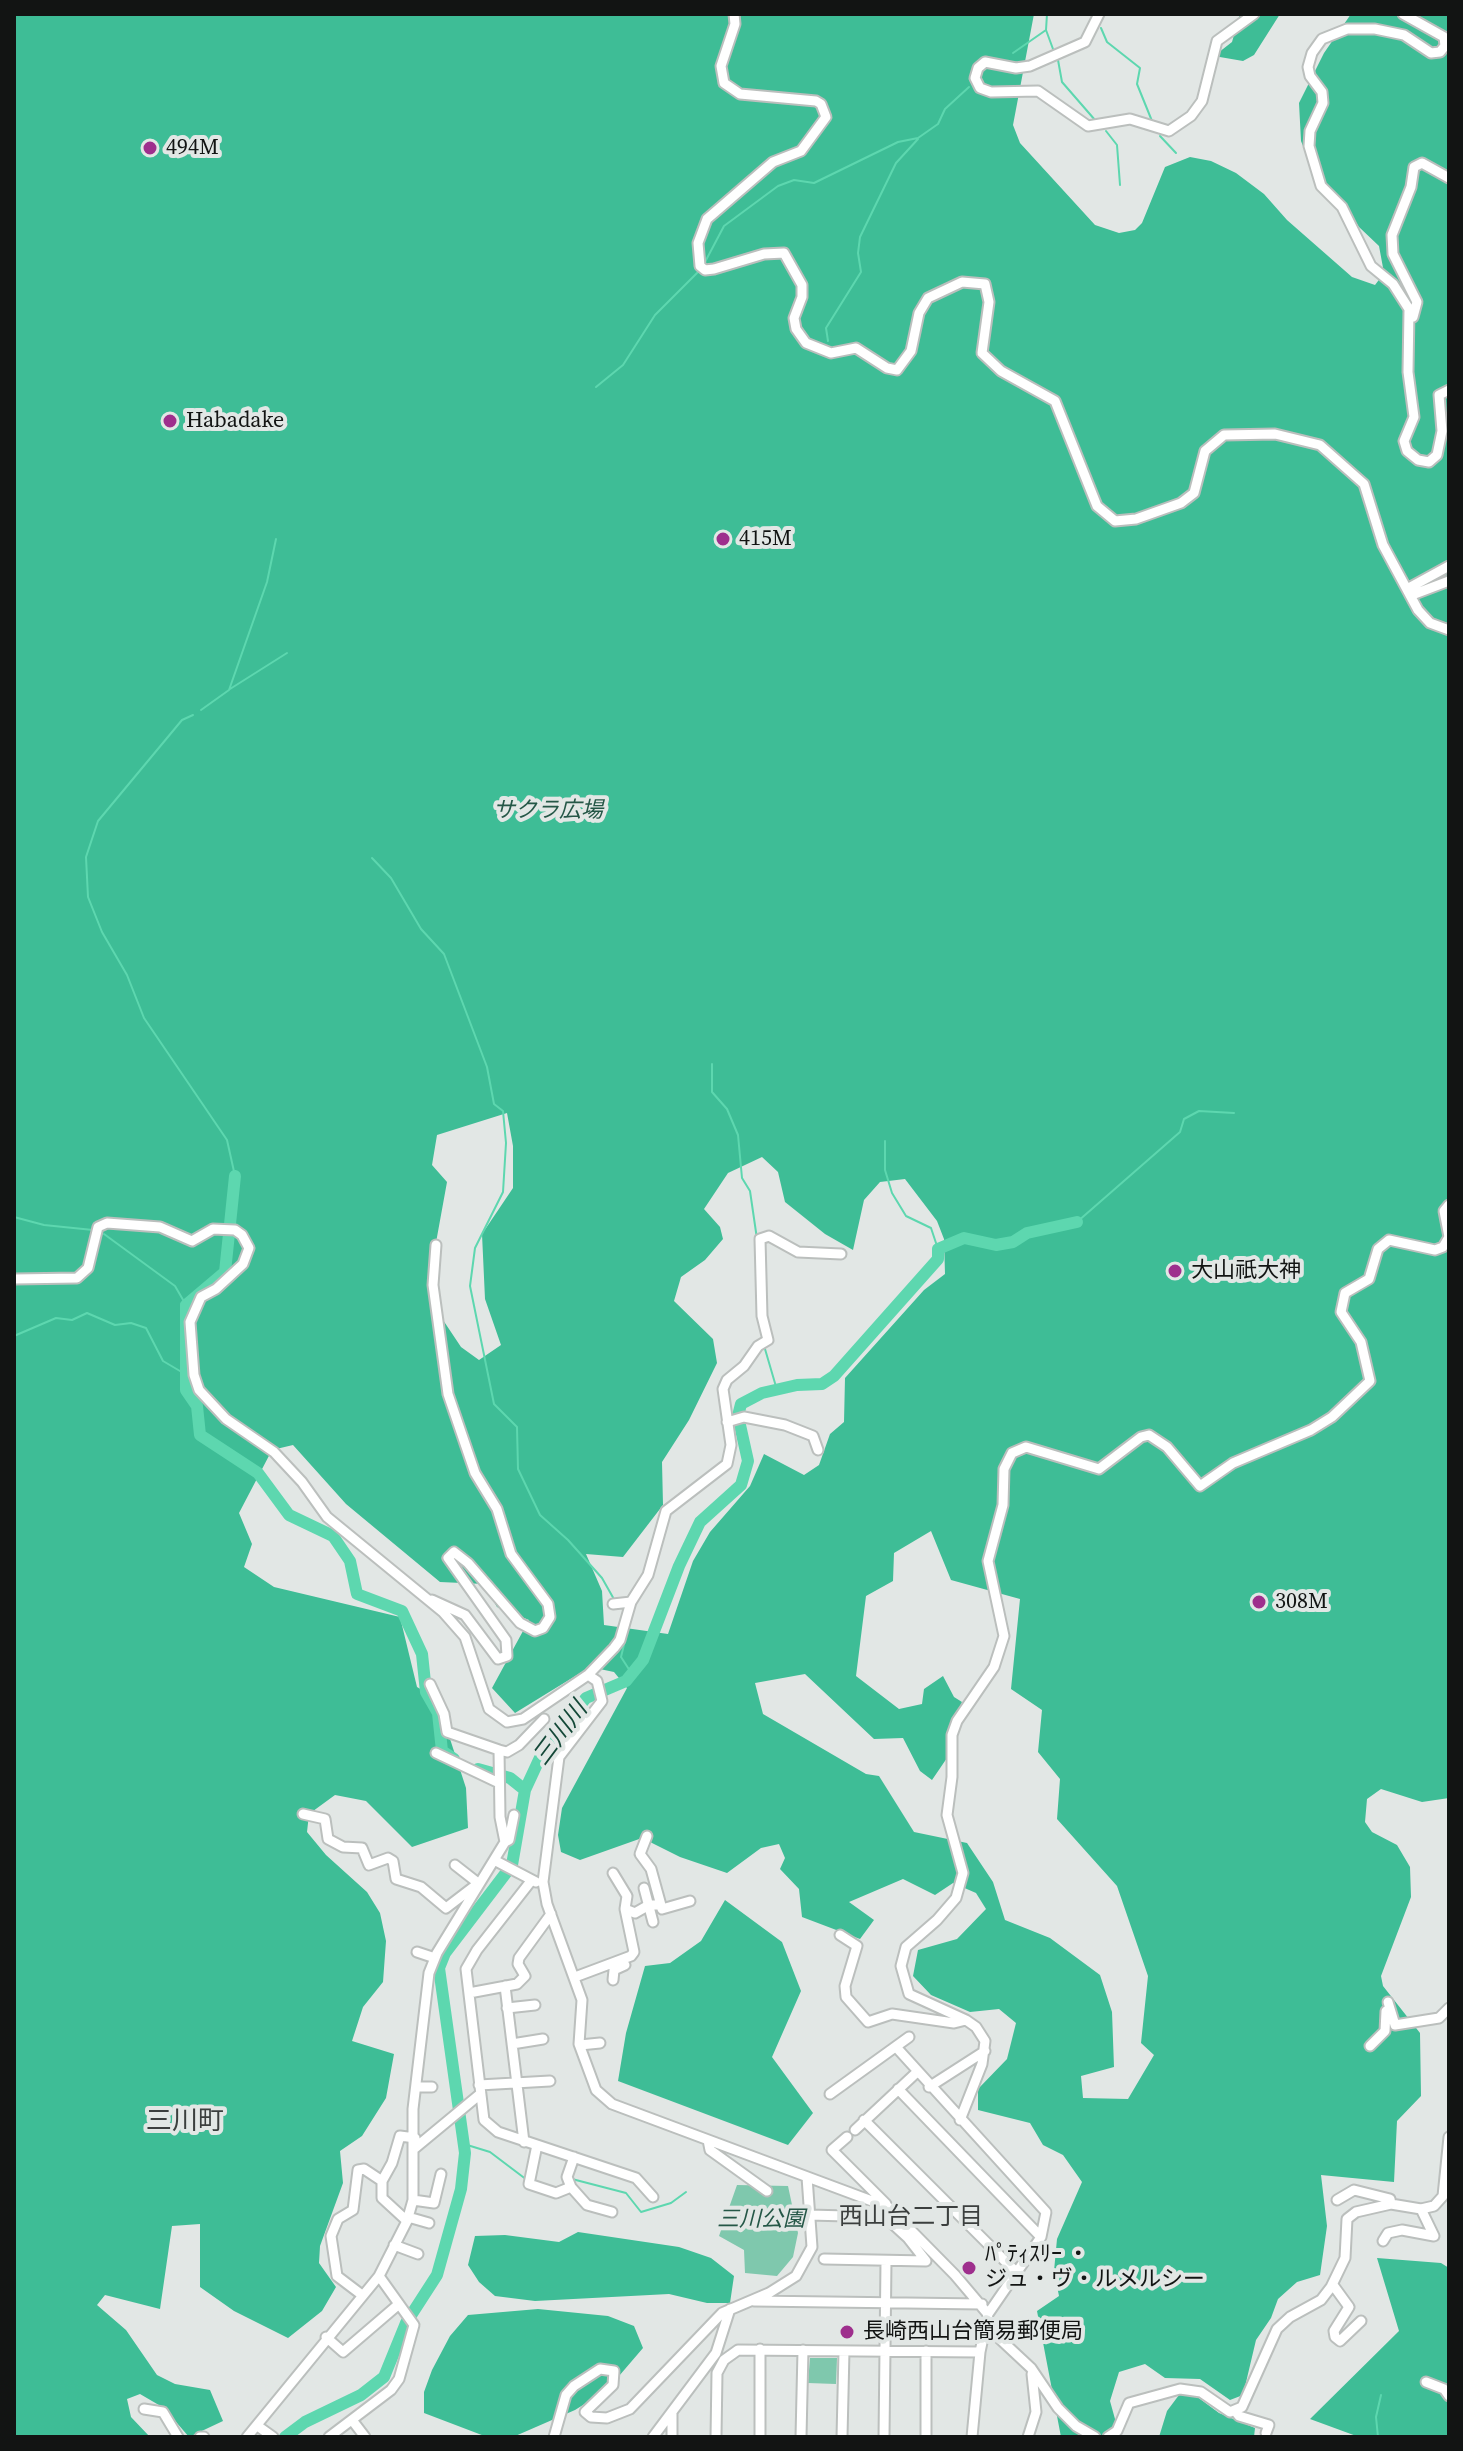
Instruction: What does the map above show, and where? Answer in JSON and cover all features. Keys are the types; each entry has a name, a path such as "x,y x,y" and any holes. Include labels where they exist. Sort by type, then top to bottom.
{"street":[{"path":"734,14 735,24 721,66 724,83 729,89 740,94 816,101 821,104 826,117 801,151 773,162 707,219 698,243 700,266 705,270 714,269 764,254 784,253 802,285 802,297 794,318 796,329 806,343 831,353 856,348 887,368 897,370 911,351 919,313 928,298 962,282 985,284 989,302 982,353 1001,371 1055,401 1097,506 1106,517 1115,521 1136,519 1181,503 1194,493 1205,451 1224,435 1275,434 1320,445 1364,484 1383,545 1410,592 1430,623 1449,630"},
{"path":"1099,14 1085,42 1030,66 1016,68 985,62 978,68 975,78 980,88 991,92 1038,91 1088,126 1130,119 1169,131 1197,110 1217,41 1254,14"},
{"path":"1403,14 1444,37 1445,46 1440,52 1431,53 1404,35 1375,29 1347,29 1322,39 1312,53 1308,67 1310,76 1322,92 1323,103 1310,131 1309,146 1321,186 1342,207 1364,255 1393,284 1412,319"},
{"path":"1449,178 1422,163 1414,167 1411,187 1392,235 1393,254 1417,302 1412,319 1408,372 1414,417 1404,441 1407,451 1418,460 1429,462 1437,455 1442,431 1439,395 1449,390"},
{"path":"1410,592 1449,566"},
{"path":"1410,592 1449,581"},
{"path":"960,2120 985,2051 981,2032 966,2020 909,1994 901,1966 906,1947 956,1898 963,1873 947,1815 952,1777 952,1735 957,1721 994,1667 1004,1636 988,1561 1003,1505 1004,1469 1012,1453 1026,1447 1099,1469 1141,1437 1149,1435 1167,1447 1200,1486 1233,1463 1311,1430 1332,1417 1370,1381 1361,1342 1341,1312 1345,1293 1369,1279 1378,1249 1389,1240 1435,1250 1443,1247 1449,1237 1444,1211 1449,1205"},
{"path":"14,1279 77,1278 88,1268 98,1227 107,1223 160,1227 192,1241 221,1228 235,1230 247,1240 248,1255 228,1278 201,1297 190,1322 194,1375 199,1390 226,1419 274,1452 302,1482 327,1517 430,1600 465,1637 477,1667 483,1695 497,1718 507,1722 523,1719 588,1675 620,1640 625,1620 622,1603 648,1575 666,1511 727,1464 731,1445 730,1422 723,1399 727,1380 744,1366 758,1346 768,1340 762,1316 760,1239 769,1236 798,1252 841,1254"},
{"path":"430,1600 465,1615 492,1654 502,1660 507,1656 506,1640 448,1558 454,1552 468,1563 520,1623 535,1631 547,1624 550,1617 544,1597 511,1554 497,1509 475,1473 448,1394 433,1285 436,1245"},
{"path":"730,1422 744,1417 785,1425 813,1436 818,1450"},
{"path":"588,1675 600,1687 602,1701 559,1757 543,1882 584,2009 580,2045 596,2090 612,2104 888,2207"},
{"path":"430,1684 444,1714 447,1732 499,1750 507,1752 519,1745 544,1719"},
{"path":"303,1814 325,1819 326,1837 343,1847 362,1848 369,1865 388,1858 393,1861 396,1879 421,1887 446,1908 480,1882 498,1862 505,1842 499,1750"},
{"path":"436,1753 499,1782"},
{"path":"505,1842 509,1840 514,1815"},
{"path":"647,1836 640,1854 651,1869 662,1909 690,1901"},
{"path":"498,1862 531,1881 543,1882"},
{"path":"455,1865 480,1882"},
{"path":"613,1873 628,1900 625,1909 634,1952 634,1960 617,1967 613,1980"},
{"path":"531,1881 469,1962 469,1993 484,2120 491,2129 524,2142 636,2178 653,2197"},
{"path":"247,2437 259,2427 326,2337 379,2276 408,2219 413,2200 416,2087 429,1973 480,1882"},
{"path":"644,1888 653,1922"},
{"path":"625,1909 635,1913 648,1906 661,1905"},
{"path":"456,1997 517,1984 525,1976 518,1964 519,1958 551,1914"},
{"path":"840,1935 857,1946 845,1986 846,1997 868,2022 892,2014 954,2023 966,2020"},
{"path":"417,1952 435,1958"},
{"path":"575,1977 608,1962 626,1960 634,1952"},
{"path":"505,1986 524,2142"},
{"path":"507,2008 535,2005"},
{"path":"1370,2046 1385,2031 1385,2011 1389,2006 1393,2023 1400,2025 1439,2018 1449,2008"},
{"path":"830,2094 909,2037"},
{"path":"512,2044 543,2039"},
{"path":"580,2045 600,2043"},
{"path":"411,2048 422,2046"},
{"path":"896,2047 916,2073 1046,2212 1041,2237 988,2314 980,2352 972,2437"},
{"path":"929,2087 985,2051"},
{"path":"916,2073 832,2150 982,2304 988,2314"},
{"path":"415,2143 452,2118 479,2090 550,2081"},
{"path":"416,2087 432,2087"},
{"path":"898,2089 1041,2237"},
{"path":"864,2120 1018,2274"},
{"path":"415,2143 400,2136 392,2163 382,2181 382,2198 408,2219 429,2223"},
{"path":"1108,2437 1117,2431 1129,2403 1180,2389 1201,2392 1226,2411 1235,2411 1247,2401 1277,2329 1290,2317 1321,2300 1333,2285 1345,2258 1347,2219 1356,2212 1391,2204 1421,2209 1434,2206 1446,2198 1449,2137"},
{"path":"708,2140 710,2150 767,2191"},
{"path":"537,2145 530,2180 556,2193 569,2183 574,2157"},
{"path":"362,2295 337,2276 331,2236 338,2219 353,2210 358,2170 364,2169 382,2181"},
{"path":"413,2200 434,2203 441,2174"},
{"path":"554,2437 566,2395 574,2386 600,2369 614,2371 613,2385 585,2412 591,2417 607,2418 630,2409 722,2313 790,2281 803,2269 812,2247 807,2177"},
{"path":"569,2183 587,2205 612,2212"},
{"path":"1337,2200 1354,2190 1390,2199 1391,2204"},
{"path":"1383,2241 1388,2233 1402,2230 1434,2236 1421,2209"},
{"path":"809,2215 885,2217 908,2238 926,2261 824,2259"},
{"path":"394,2245 418,2254"},
{"path":"884,2437 886,2261"},
{"path":"329,2437 399,2379 414,2325 379,2276"},
{"path":"1333,2285 1349,2307 1334,2331 1335,2337 1340,2341 1361,2321"},
{"path":"751,2301 982,2304"},
{"path":"326,2337 343,2352 402,2308"},
{"path":"716,2437 717,2373 730,2309"},
{"path":"986,2326 1031,2368 1058,2408 1080,2430 1095,2437"},
{"path":"760,2349 760,2437"},
{"path":"653,2437 720,2356 738,2350 980,2352"},
{"path":"801,2437 803,2350"},
{"path":"842,2437 844,2351"},
{"path":"926,2351 926,2437"},
{"path":"1028,2437 1036,2412 1031,2368"},
{"path":"1426,2382 1444,2389 1449,2396"},
{"path":"144,2409 163,2412 178,2437"},
{"path":"1235,2411 1239,2416 1269,2425 1266,2433"},
{"path":"672,2414 672,2437"},
{"path":"352,2420 365,2437"},
{"path":"259,2427 271,2436"}],"green space":[{"name":"サクラ広場","path":"14,14 1034,14 1013,125 1020,143 1095,225 1119,233 1135,230 1142,223 1165,167 1190,157 1211,161 1236,173 1264,194 1287,220 1352,277 1375,285 1384,273 1379,246 1359,227 1336,193 1314,174 1301,141 1299,103 1324,53 1351,14 1449,14 1449,1798 1422,1802 1381,1789 1367,1799 1365,1822 1372,1832 1397,1845 1410,1867 1411,1897 1381,1976 1383,1986 1420,2033 1421,2096 1397,2121 1394,2182 1321,2175 1327,2226 1320,2275 1297,2282 1278,2299 1271,2318 1256,2340 1243,2395 1230,2400 1200,2379 1165,2378 1145,2364 1119,2372 1110,2401 1120,2437 1061,2437 1037,2311 1059,2296 1054,2271 1057,2239 1082,2182 1063,2155 1043,2145 1030,2123 978,2110 978,2089 1007,2059 1016,2023 999,2009 970,2012 931,1995 913,1976 918,1950 957,1939 986,1909 976,1893 953,1883 935,1895 903,1879 849,1902 874,1920 860,1939 802,1917 799,1889 780,1869 785,1858 779,1844 761,1848 727,1873 680,1857 642,1838 580,1860 561,1852 558,1835 562,1808 627,1688 614,1672 590,1667 515,1713 492,1688 529,1620 497,1607 484,1584 440,1582 346,1504 293,1445 272,1450 239,1513 252,1544 244,1567 274,1587 400,1617 417,1687 437,1699 466,1788 468,1828 412,1847 366,1801 335,1795 309,1814 307,1832 326,1855 367,1892 380,1913 386,1941 383,1982 363,2007 352,2041 394,2054 386,2098 362,2136 340,2151 343,2183 320,2246 319,2263 336,2287 322,2311 288,2338 234,2311 200,2287 200,2224 172,2226 160,2309 105,2295 97,2305 126,2330 157,2375 175,2384 210,2390 223,2421 189,2437 164,2408 140,2394 127,2399 131,2417 150,2437 14,2437","holes":["507,1113 513,1146 513,1188 482,1234 485,1299 501,1345 479,1360 461,1347 439,1314 431,1270 447,1182 432,1165 437,1135","762,1157 778,1172 785,1202 825,1234 853,1250 864,1200 880,1182 905,1179 937,1221 944,1239 945,1274 924,1290 845,1378 844,1422 830,1434 819,1465 804,1475 764,1454 750,1486 710,1532 693,1561 668,1634 604,1625 602,1591 586,1554 623,1557 663,1505 662,1462 689,1420 717,1363 713,1339 674,1301 681,1277 705,1260 723,1239 720,1227 704,1209 728,1173","931,1531 951,1580 1020,1599 1011,1689 1042,1710 1038,1752 1060,1779 1057,1819 1117,1886 1148,1976 1141,2043 1154,2055 1128,2099 1083,2098 1081,2076 1114,2067 1112,2012 1100,1975 1050,1938 1005,1920 993,1882 967,1843 914,1832 879,1776 866,1774 763,1714 755,1683 805,1674 874,1739 903,1738 920,1771 932,1780 947,1758 951,1727 962,1702 954,1697 943,1676 924,1689 922,1704 899,1709 856,1676 866,1596 893,1581 894,1553"]},
{"path":"1240,14 1280,14 1254,55 1243,61 1214,56 1232,42"},
{"path":"725,1900 782,1942 801,1991 772,2057 813,2113 788,2145 618,2081 626,2033 645,1966 670,1963 701,1941"},
{"name":"三川公園","path":"737,2185 788,2186 798,2233 793,2257 777,2276 745,2273 744,2250 719,2236"},
{"path":"578,2232 679,2247 711,2258 734,2276 730,2303 707,2303 669,2294 535,2301 495,2296 479,2282 468,2265 475,2236 505,2235 559,2242"},
{"path":"1377,2258 1441,2263 1449,2268 1449,2437 1359,2437 1310,2419 1399,2331"},
{"path":"538,2309 608,2316 634,2326 643,2348 607,2390 575,2410 513,2437 487,2437 424,2413 424,2392 432,2370 450,2336 468,2315"},
{"path":"810,2358 837,2358 836,2384 808,2383"},
{"path":"1179,2395 1196,2396 1219,2413 1255,2428 1254,2437 1159,2437 1167,2411"}],"waterway":[{"path":"1047,14 1046,30 1053,49"},
{"path":"1101,28 1107,42 1140,68 1137,84 1152,121"},
{"path":"1013,53 1046,30"},
{"path":"1058,60 1062,82 1095,120"},
{"path":"705,262 724,226 778,186 794,180 814,183 898,142 918,138 938,124 945,109 969,87"},
{"path":"1106,131 1117,145 1120,185"},
{"path":"1160,136 1176,153"},
{"path":"828,341 826,328 861,272 858,253 860,237 896,163 918,139"},
{"path":"596,387 623,365 655,315 698,272"},
{"path":"201,710 229,690 267,582 276,539"},
{"path":"230,689 287,653"},
{"path":"193,715 182,720 98,821 86,857 88,897 102,932 127,975 144,1018 227,1140 235,1176"},
{"path":"372,858 391,878 421,929 444,954 487,1067 494,1104 503,1111 506,1143 503,1192 475,1248 470,1286 494,1404 517,1427 518,1469 540,1515 568,1540 602,1578 615,1601"},
{"path":"712,1064 712,1092 727,1109 738,1135 742,1178 750,1191 757,1239"},
{"path":"1077,1222 1180,1132 1184,1119 1199,1111 1234,1113"},
{"path":"885,1141 885,1170 892,1193 906,1216 931,1228 938,1249"},
{"path":"235,1176 225,1272 186,1305 186,1390 197,1406 200,1435 258,1473 289,1515 333,1536 350,1561 357,1594 402,1611 422,1654 426,1692 438,1713 442,1751 454,1759"},
{"path":"14,1217 44,1225 93,1230"},
{"name":"三川川","path":"285,2437 305,2422 361,2395 384,2377 406,2323 437,2275 461,2189 465,2153 439,1968 445,1953 512,1865 525,1790 544,1749 586,1698 626,1681 643,1660 679,1566 700,1522 741,1485 748,1461 738,1416 741,1404 762,1393 797,1385 822,1384 834,1376 938,1259 938,1249 964,1238 996,1245 1013,1242 1027,1233 1077,1222"},
{"path":"104,1234 175,1286 186,1305"},
{"path":"14,1336 56,1318 72,1320 87,1313 115,1325 131,1323 146,1328 163,1361 185,1374"},
{"path":"765,1349 777,1390"},
{"path":"628,1628 621,1657 632,1674"},
{"path":"478,1769 510,1778 525,1790"},
{"path":"464,2144 490,2152 527,2180"},
{"path":"572,2179 626,2193 641,2212 671,2203 686,2192"},
{"path":"1378,2437 1376,2417 1381,2395"}],"place":[{"name":"494M","path":"150,148"},
{"name":"Habadake","path":"170,421"},
{"name":"415M","path":"723,539"},
{"name":"大山祇大神","path":"1175,1271"},
{"name":"308M","path":"1259,1602"},
{"name":"ﾊﾟﾃｨｽﾘｰ ・ ジュ・ヴ・ルメルシー","path":"969,2268"},
{"name":"長崎西山台簡易郵便局","path":"847,2332"}],"district":[{"name":"三川町","path":"185,2122"},
{"name":"西山台二丁目","path":"911,2218"}]}
